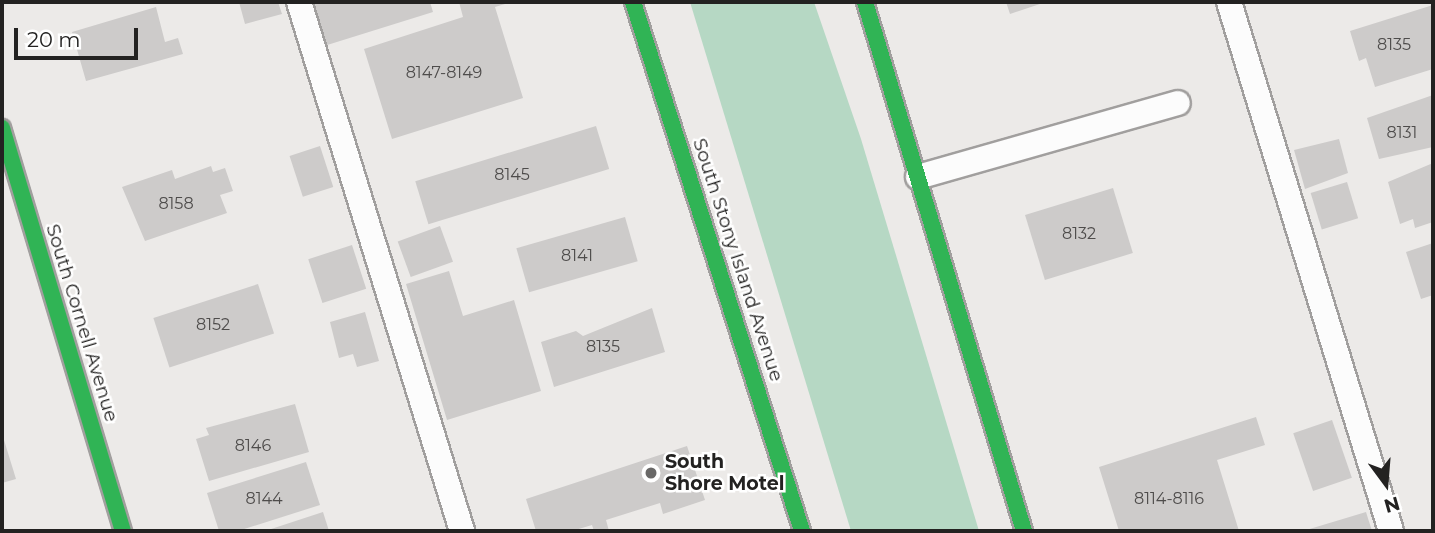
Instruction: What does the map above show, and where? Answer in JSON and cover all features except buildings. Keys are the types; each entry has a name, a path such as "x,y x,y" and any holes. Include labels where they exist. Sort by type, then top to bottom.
{"main road":[{"name":"South Stony Island Avenue","path":"633,2 802,531"},
{"path":"865,2 1024,531"},
{"name":"South Cornell Avenue","path":"2,128 123,531"}],"lane":[{"path":"299,2 462,531"},
{"path":"1229,2 1391,531"},
{"path":"918,177 1178,103"}],"green space":[{"path":"690,2 814,2 861,139 979,531 851,531"}],"traffic: fast":[{"path":"633,2 802,531"},
{"path":"865,2 1024,531"},
{"path":"2,128 123,531"}],"place":[{"name":"South Shore Motel","path":"651,473"}]}
